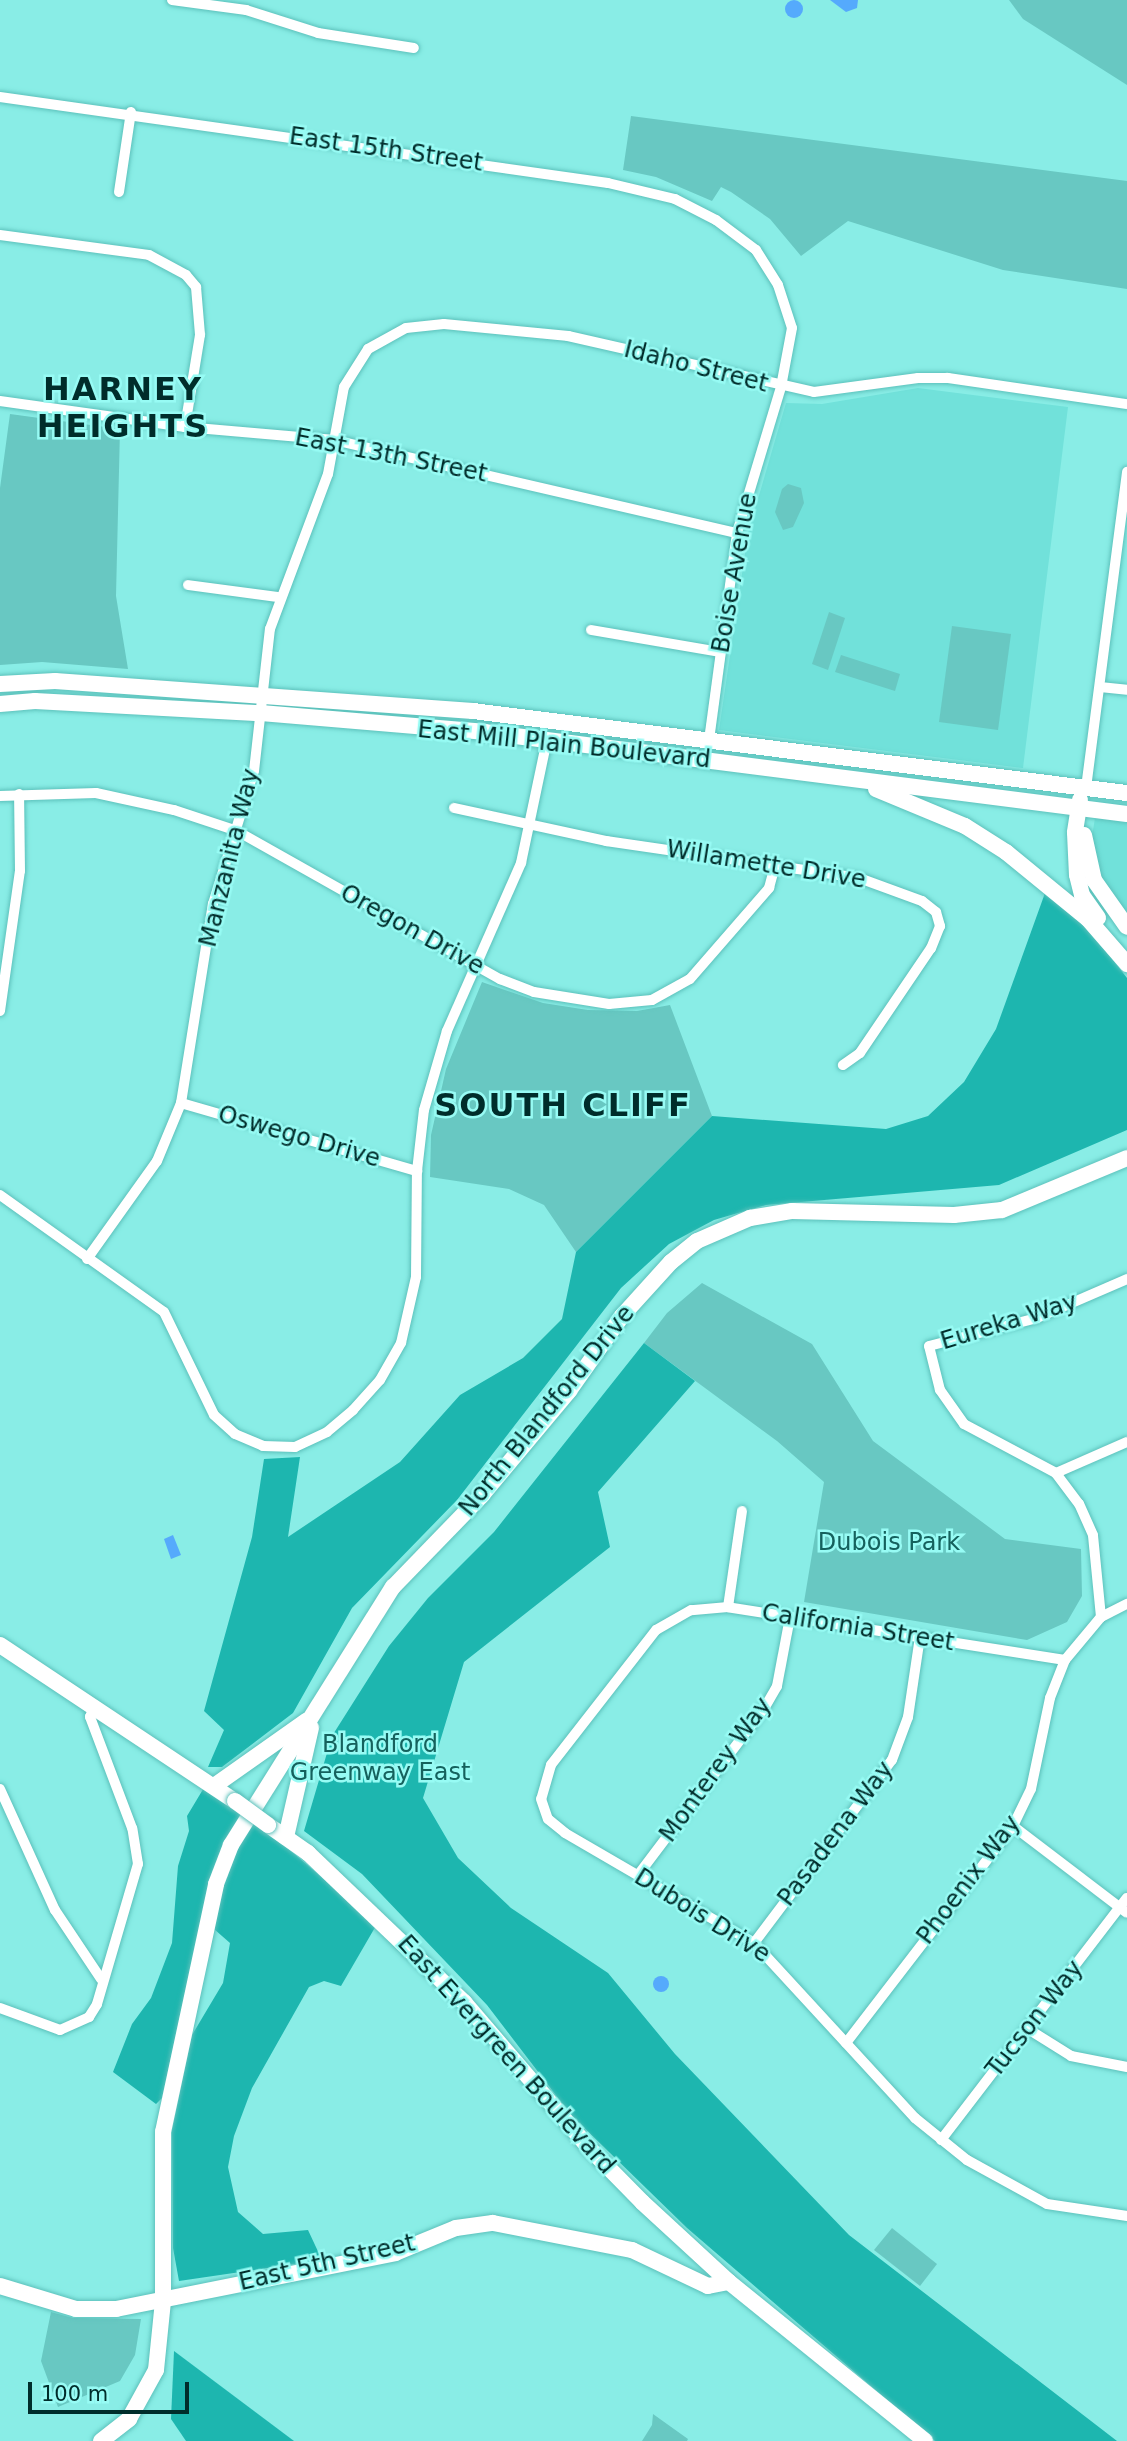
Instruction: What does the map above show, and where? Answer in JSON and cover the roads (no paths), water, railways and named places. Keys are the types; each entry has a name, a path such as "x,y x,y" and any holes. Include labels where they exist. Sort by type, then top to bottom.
{"street":[{"path":"172,0 246,10 318,33 414,48"},
{"name":"East 15th Street","path":"0,97 131,112 608,183 675,199 716,220 756,250"},
{"path":"119,192 131,112"},
{"path":"0,234 149,256 186,275 196,288 200,335 186,426"},
{"name":"Boise Avenue","path":"709,741 737,533 781,387 792,328 778,285 756,250"},
{"name":"Idaho Street","path":"334,440 344,387 368,349 406,328 444,324 568,336 781,387 814,392 905,379 948,378 1127,404"},
{"name":"East 13th Street","path":"0,401 186,426 334,440 737,533"},
{"name":"Manzanita Way","path":"87,1259 157,1161 181,1103 213,904 254,771 262,694 278,597 314,517 334,440"},
{"path":"1127,472 1122,552 1075,865 1082,895 1127,952"},
{"path":"188,585 278,597"},
{"path":"591,630 720,652"},
{"name":"East Mill Plain Boulevard","path":"0,684 55,681 262,694 473,712 1127,793"},
{"path":"1100,687 1127,690"},
{"name":"East Mill Plain Boulevard","path":"0,704 35,701 261,713 547,740 1127,814"},
{"path":"0,1195 164,1312 214,1415 235,1434 263,1446 295,1447 327,1432 353,1410 380,1380 401,1343 416,1277 417,1171 424,1110 435,1069 474,966 508,901 531,826 547,740"},
{"path":"830,775 904,798 986,839 1078,909 1127,964"},
{"name":"Oregon Drive","path":"0,796 96,793 174,810 237,831 474,966 534,992 609,1004 652,1000 690,979 769,888 775,866"},
{"path":"0,1011 20,871 19,794"},
{"name":"Willamette Drive","path":"454,808 531,826 889,886 936,912 940,926 931,948 860,1053 843,1065"},
{"path":"1082,808 1084,844 1090,872 1127,927"},
{"name":"Oswego Drive","path":"181,1103 417,1171"},
{"name":"North Blandford Drive","path":"101,2441 129,2419 150,2387 160,2347 163,2301 163,2132 216,1884 231,1846 393,1587 482,1495 569,1391 622,1316 671,1262 697,1241 750,1218 792,1210 954,1215 1002,1210 1127,1158"},
{"name":"Eureka Way","path":"1056,1473 964,1424 940,1390 929,1346 1037,1318 1127,1279"},
{"path":"1101,1617 1093,1535 1079,1504 1056,1473 1127,1442"},
{"path":"727,1607 742,1511"},
{"name":"Phoenix Way","path":"846,2043 1013,1826 1031,1789 1049,1698 1065,1660 1101,1617 1127,1604"},
{"name":"California Street","path":"656,1630 691,1609 727,1607 1065,1660"},
{"name":"Monterey Way","path":"638,1875 765,1707 777,1686 790,1617"},
{"name":"Dubois Drive","path":"656,1630 551,1765 541,1799 548,1819 565,1833 754,1943 802,1989 846,2043 941,2140 1025,2196 1047,2204 1127,2216"},
{"name":"Pasadena Way","path":"754,1943 892,1760 908,1717 920,1637"},
{"name":"East Evergreen Boulevard","path":"0,1645 95,1705 286,1837 367,1906 464,2002 589,2148 729,2282 925,2441"},
{"path":"0,2008 60,2030 89,2017 138,1864 132,1828 90,1717 95,1705"},
{"path":"214,1786 314,1716"},
{"path":"286,1837 314,1716"},
{"path":"0,1789 4,1812 55,1910 101,1979"},
{"path":"1013,1826 1123,1911"},
{"name":"Tucson Way","path":"941,2140 1123,1911 1127,1898"},
{"path":"1028,2029 1071,2056 1127,2067"},
{"name":"East 5th Street","path":"0,2286 76,2309 163,2301 395,2253 456,2228 493,2223 632,2250 708,2286 729,2282"}],"district":[{"name":"HARNEY HEIGHTS","path":"123,408"},
{"name":"SOUTH CLIFF","path":"563,1105"}],"park label":[{"name":"Dubois Park","path":"889,1543"},
{"name":"Blandford Greenway East","path":"380,1759"}]}
